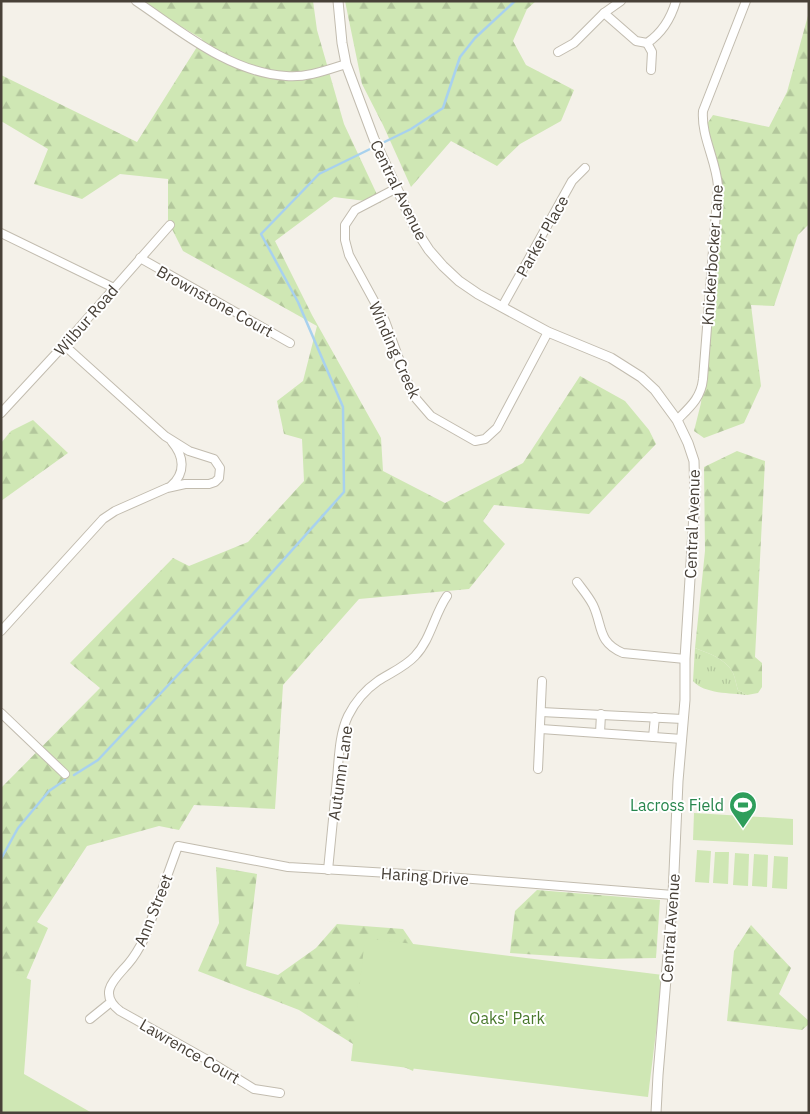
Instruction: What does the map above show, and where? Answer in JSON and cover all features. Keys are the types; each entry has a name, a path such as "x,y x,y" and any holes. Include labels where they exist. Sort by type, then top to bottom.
{"street":[{"path":"136,1 206,48 241,66 254,70 293,76 317,73 346,64"},
{"name":"Central Avenue","path":"338,1 346,64 374,139 416,230 443,266 459,281 478,294 548,332 602,354 625,366 655,390 677,420 694,461 695,480 673,895 656,1113"},
{"path":"558,52 574,43 604,14 621,1"},
{"path":"604,14 636,41 647,43 661,32 673,12 676,1"},
{"name":"Knickerbocker Lane","path":"677,420 693,405 698,397 703,379 718,186 717,174 702,122 703,111 746,1"},
{"path":"647,43 652,52 651,70"},
{"name":"Parker Place","path":"502,307 572,181 585,168"},
{"name":"Winding Creek","path":"397,188 355,210 345,226 345,240 349,255 385,321 412,394 432,416 475,441 485,438 496,428 548,332"},
{"name":"Wilbur Road","path":"1,413 170,225"},
{"path":"1,233 114,288"},
{"name":"Brownstone Court","path":"140,258 290,343"},
{"path":"1,630 103,520 115,511 167,488 176,482 180,475 182,460 180,453 165,436 64,345"},
{"path":"165,436 190,450 214,459 218,463 220,472 214,482 209,484 185,484 167,488"},
{"path":"577,582 594,606 601,632 606,642 614,649 623,653 686,658"},
{"name":"Autumn Lane","path":"328,870 340,743 348,716 366,691 406,664 422,647 429,635 436,614 448,596"},
{"path":"538,769 542,681"},
{"path":"542,712 683,719"},
{"path":"1,713 65,774"},
{"path":"600,733 601,714"},
{"path":"653,737 655,717"},
{"path":"541,729 682,740"},
{"name":"Haring Drive","path":"178,846 288,867 423,875 673,895"},
{"name":"Ann Street","path":"110,999 112,982 138,951 146,937 178,846"},
{"path":"90,1019 110,999"},
{"name":"Lawrence Court","path":"110,999 120,1011 254,1089 280,1093"}],"green space":[{"path":"138,1 313,1 317,30 344,124 381,203 334,197 275,241 312,315 381,438 383,471 445,503 523,463 580,376 625,401 649,430 656,444 589,514 494,505 483,521 505,544 469,589 359,599 283,685 275,809 194,805 179,830 159,826 87,846 37,922 48,928 14,1007 1,1113 1,788 100,688 70,663 173,558 189,566 248,542 304,481 302,439 284,434 277,401 303,381 317,326 183,251 168,221 168,179 120,174 82,199 34,184 48,149 1,121 1,75 137,142 202,39"},
{"path":"345,1 536,1 527,9 513,41 526,65 574,90 561,121 520,144 497,166 451,141 411,187 362,84"},
{"path":"809,12 809,224 798,235 774,306 751,305 761,386 744,423 704,438 694,431 701,403 722,189 707,124 713,115 769,127 787,92"},
{"path":"33,420 68,453 1,501 1,443 11,431"},
{"path":"737,451 765,461 755,657 762,663 762,687 758,693 747,695 738,690 729,666 715,656 695,648 705,551 704,467"},
{"path":"695,648 715,656 729,666 738,690 747,695 711,691 693,681"},
{"name":"Lacross Field","path":"694,813 793,819 793,845 693,840"},
{"path":"697,850 711,851 709,883 695,882"},
{"path":"715,852 729,852 728,884 713,883"},
{"path":"735,853 749,854 748,886 733,885"},
{"path":"754,854 768,855 767,887 752,886"},
{"path":"774,856 788,857 787,889 772,888"},
{"path":"216,867 257,874 246,966 278,975 316,948 337,924 403,929 420,954 418,1054 413,1071 353,1044 299,1010 198,971 219,923"},
{"path":"537,890 660,900 656,958 600,959 510,953 515,911"},
{"path":"751,925 791,968 779,994 809,1021 809,1024 802,1030 727,1021 734,951"},
{"name":"Oaks' Park","path":"365,938 663,975 648,1097 351,1061"},
{"path":"1,968 31,980 24,1074 92,1113 1,1113"}],"waterway":[{"path":"74,775 98,760 235,614 344,492 343,407 298,302 261,234 319,174 411,129 443,108 460,57 475,38 515,1"},
{"path":"1,859 18,828 49,791 65,780"}],"place":[{"name":"Lacross Field","path":"743,829"}]}
